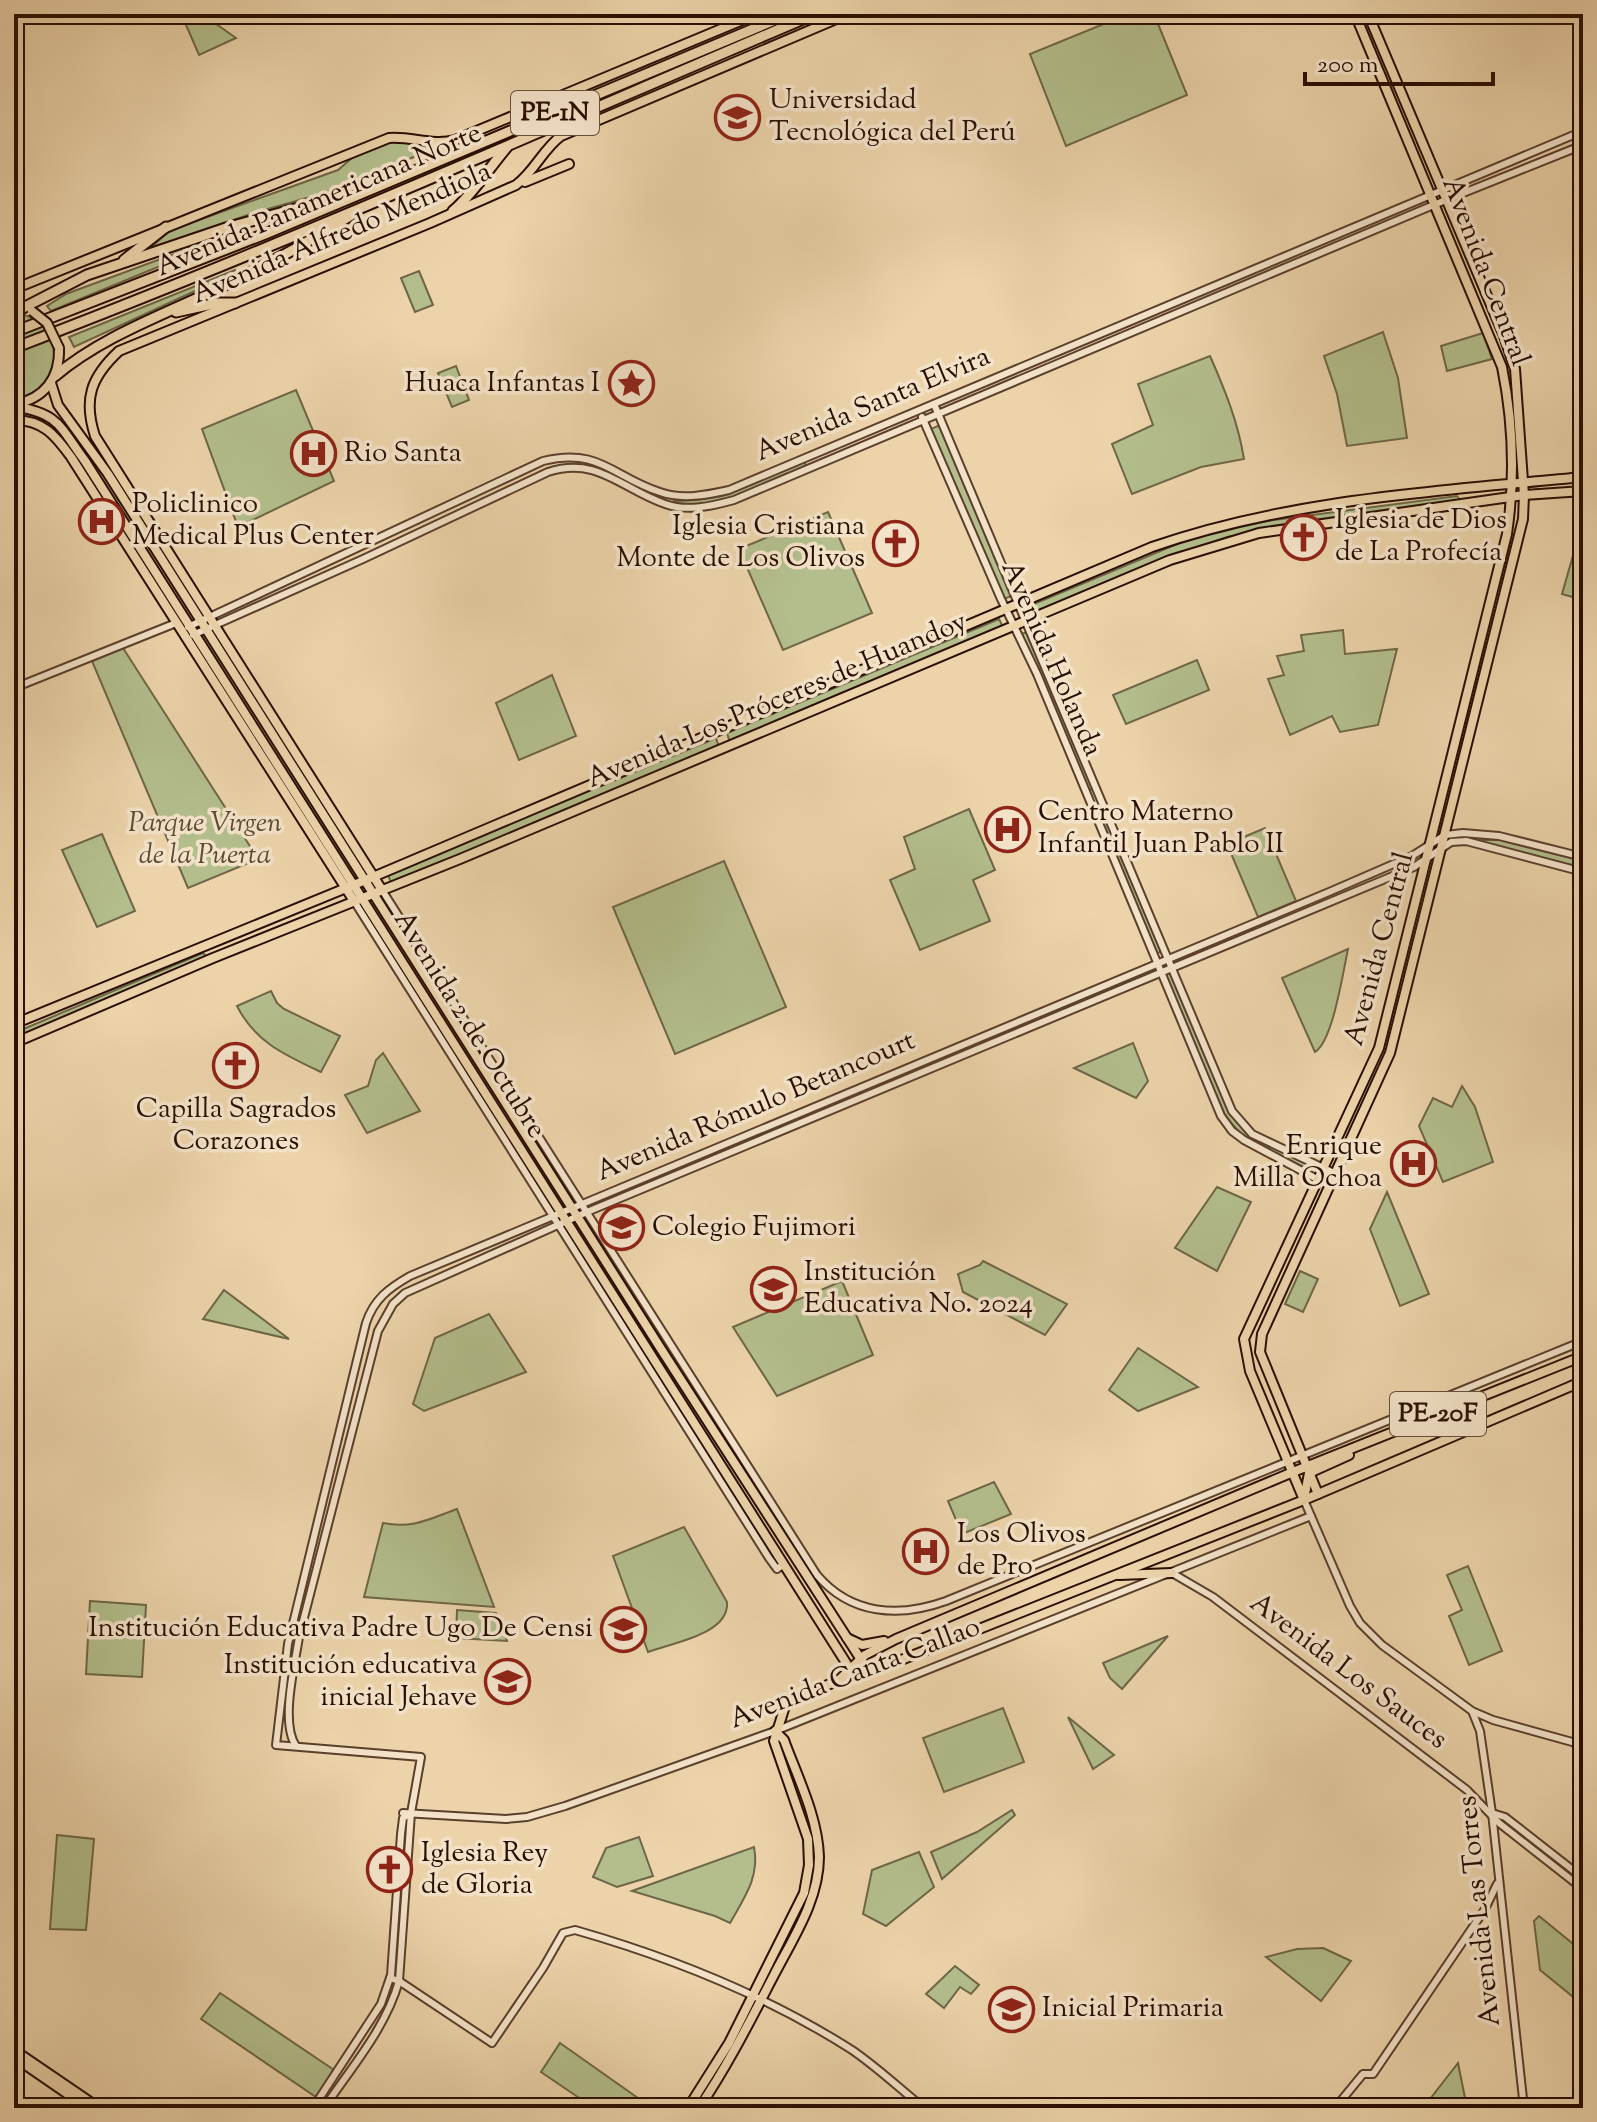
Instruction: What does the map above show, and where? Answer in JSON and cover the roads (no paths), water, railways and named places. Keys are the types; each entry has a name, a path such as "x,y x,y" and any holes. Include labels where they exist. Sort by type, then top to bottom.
{"highway":[{"name":"Avenida Panamericana Norte","path":"14,332 265,234 789,14"},
{"name":"Avenida Panamericana Norte","path":"14,348 509,146 815,14"},
{"path":"453,211 509,146"},
{"path":"23,308 87,275 226,228 368,189"},
{"path":"53,380 80,355 223,286 329,230 374,202"},
{"path":"122,263 166,227"},
{"path":"157,316 217,303 235,303"}],"main road":[{"name":"Avenida Alfredo Mendiola","path":"14,289 389,138 414,138 430,143 455,140 735,18 757,14"},
{"name":"Avenida Alfredo Mendiola","path":"105,453 95,436 89,406 95,378 119,351 516,185 529,175 551,144 561,136 848,14"},
{"name":"Avenida Central","path":"1318,1494 1260,1352 1262,1334 1390,1053 1523,519 1524,495 1518,482 1502,367 1355,14"},
{"name":"Avenida Central","path":"1304,1500 1250,1371 1244,1339 1379,1048 1518,482 1515,369 1504,336 1368,14"},
{"path":"516,185 569,164"},
{"path":"14,405 32,399 53,380 59,348 47,323 23,308"},
{"name":"Avenida 2 de Octubre","path":"53,380 58,405 207,623 869,1672"},
{"name":"Avenida 2 de Octubre","path":"14,405 52,417 780,1567 853,1672"},
{"name":"Avenida 2 de Octubre","path":"14,420 40,424 53,433 79,461"},
{"name":"Avenida 2 de Octubre","path":"105,453 207,623"},
{"name":"Avenida Los Próceres de Huandoy","path":"14,1024 370,878 1152,547 1216,527 1305,509 1518,482 1583,477"},
{"name":"Avenida Los Próceres de Huandoy","path":"14,1043 1170,560 1259,533 1524,495 1583,491"},
{"name":"Avenida Canta Callao","path":"775,1731 786,1703 853,1672 861,1659 896,1639 1293,1472 1308,1470 1356,1447 1583,1356"},
{"name":"Avenida Canta Callao","path":"853,1672 869,1672 1304,1500 1583,1381"},
{"path":"1304,1500 1308,1470"},
{"path":"1106,1577 1172,1573"},
{"path":"847,1638 870,1645 896,1639"},
{"path":"688,2108 729,2043 799,1905 809,1865 808,1839 774,1741 775,1731"},
{"path":"699,2108 732,2057 813,1895 819,1858 813,1823 784,1740 775,1731"},
{"path":"14,2050 99,2108"},
{"path":"14,2057 88,2108"}],"street":[{"name":"Avenida Santa Elvira","path":"14,688 207,623 363,559 565,466 596,470 666,504 704,507 734,500 939,415 1434,200 1442,191 1583,131"},
{"name":"Avenida Santa Elvira","path":"207,623 543,461 565,456 591,459 660,492 702,495 729,490 1089,338 1434,200 1446,201 1583,145"},
{"path":"1089,338 1093,348"},
{"name":"Avenida Holanda","path":"934,404 1027,619 1215,1073 1239,1121 1260,1138 1336,1174"},
{"name":"Avenida Holanda","path":"918,410 1014,625 1227,1124 1244,1140 1330,1186"},
{"path":"1445,835 1499,836 1583,857"},
{"name":"Avenida Rómulo Betancourt","path":"560,1219 410,1276 381,1295 370,1310 288,1644 276,1745 296,1746 289,1732 299,1637 378,1331 393,1304 417,1286 580,1210 1329,892 1430,846 1445,835"},
{"path":"1443,846 1466,841 1583,872"},
{"name":"Avenida Rómulo Betancourt","path":"580,1210 1161,974 1426,860 1443,846"},
{"name":"Avenida 2 de Octubre","path":"580,1210 804,1555"},
{"name":"Avenida 2 de Octubre","path":"560,1219 674,1411 769,1558 780,1567"},
{"name":"Avenida Canta Callao","path":"804,1555 827,1586 850,1602 889,1611 918,1609 946,1601 1583,1341"},
{"name":"Avenida Central","path":"1304,1500 1360,1623 1382,1645 1472,1711 1493,1720 1583,1745"},
{"name":"Avenida Canta Callao","path":"403,1813 506,1819 527,1817 565,1806 775,1731 1311,1516"},
{"name":"Avenida Los Sauces","path":"1172,1573 1219,1602 1458,1783 1499,1823 1583,1889"},
{"name":"Avenida 2 de Octubre","path":"853,1672 866,1694"},
{"name":"Avenida 2 de Octubre","path":"869,1672 879,1689"},
{"name":"Avenida Las Torres","path":"1472,1711 1480,1731 1492,1813 1524,2108"},
{"path":"296,1746 421,1757 411,1813 399,1981 393,2003 324,2108"},
{"path":"313,2108 381,2004 390,1978 403,1818 411,1813"},
{"name":"Avenida Los Sauces","path":"1492,1813 1505,1817 1583,1878"},
{"path":"1335,2108 1363,2074 1373,2074 1485,1909 1498,1880"},
{"path":"390,1978 492,2043 563,1933 575,1930 717,1977 854,2052 924,2108"}],"place":[{"name":"Universidad Tecnológica del Perú","path":"738,117"},
{"name":"Huaca Infantas I","path":"631,384"},
{"name":"Rio Santa","path":"313,454"},
{"name":"Policlinico Medical Plus Center","path":"101,521"},
{"name":"Iglesia de Dios de La Profecía","path":"1304,537"},
{"name":"Iglesia Cristiana Monte de Los Olivos","path":"896,543"},
{"name":"Centro Materno Infantil Juan Pablo II","path":"1007,829"},
{"name":"Capilla Sagrados Corazones","path":"236,1066"},
{"name":"Enrique Milla Ochoa","path":"1413,1163"},
{"name":"Colegio Fujimori","path":"621,1228"},
{"name":"Institución Educativa No. 2024","path":"773,1289"},
{"name":"Los Olivos de Pro","path":"926,1551"},
{"name":"Institución Educativa Padre Ugo De Censi","path":"624,1629"},
{"name":"Institución educativa inicial Jehave","path":"508,1682"},
{"name":"Iglesia Rey de Gloria","path":"390,1870"},
{"name":"Inicial Primaria","path":"1011,2009"}],"park label":[{"name":"Parque Virgen de la Puerta","path":"205,840"}]}
